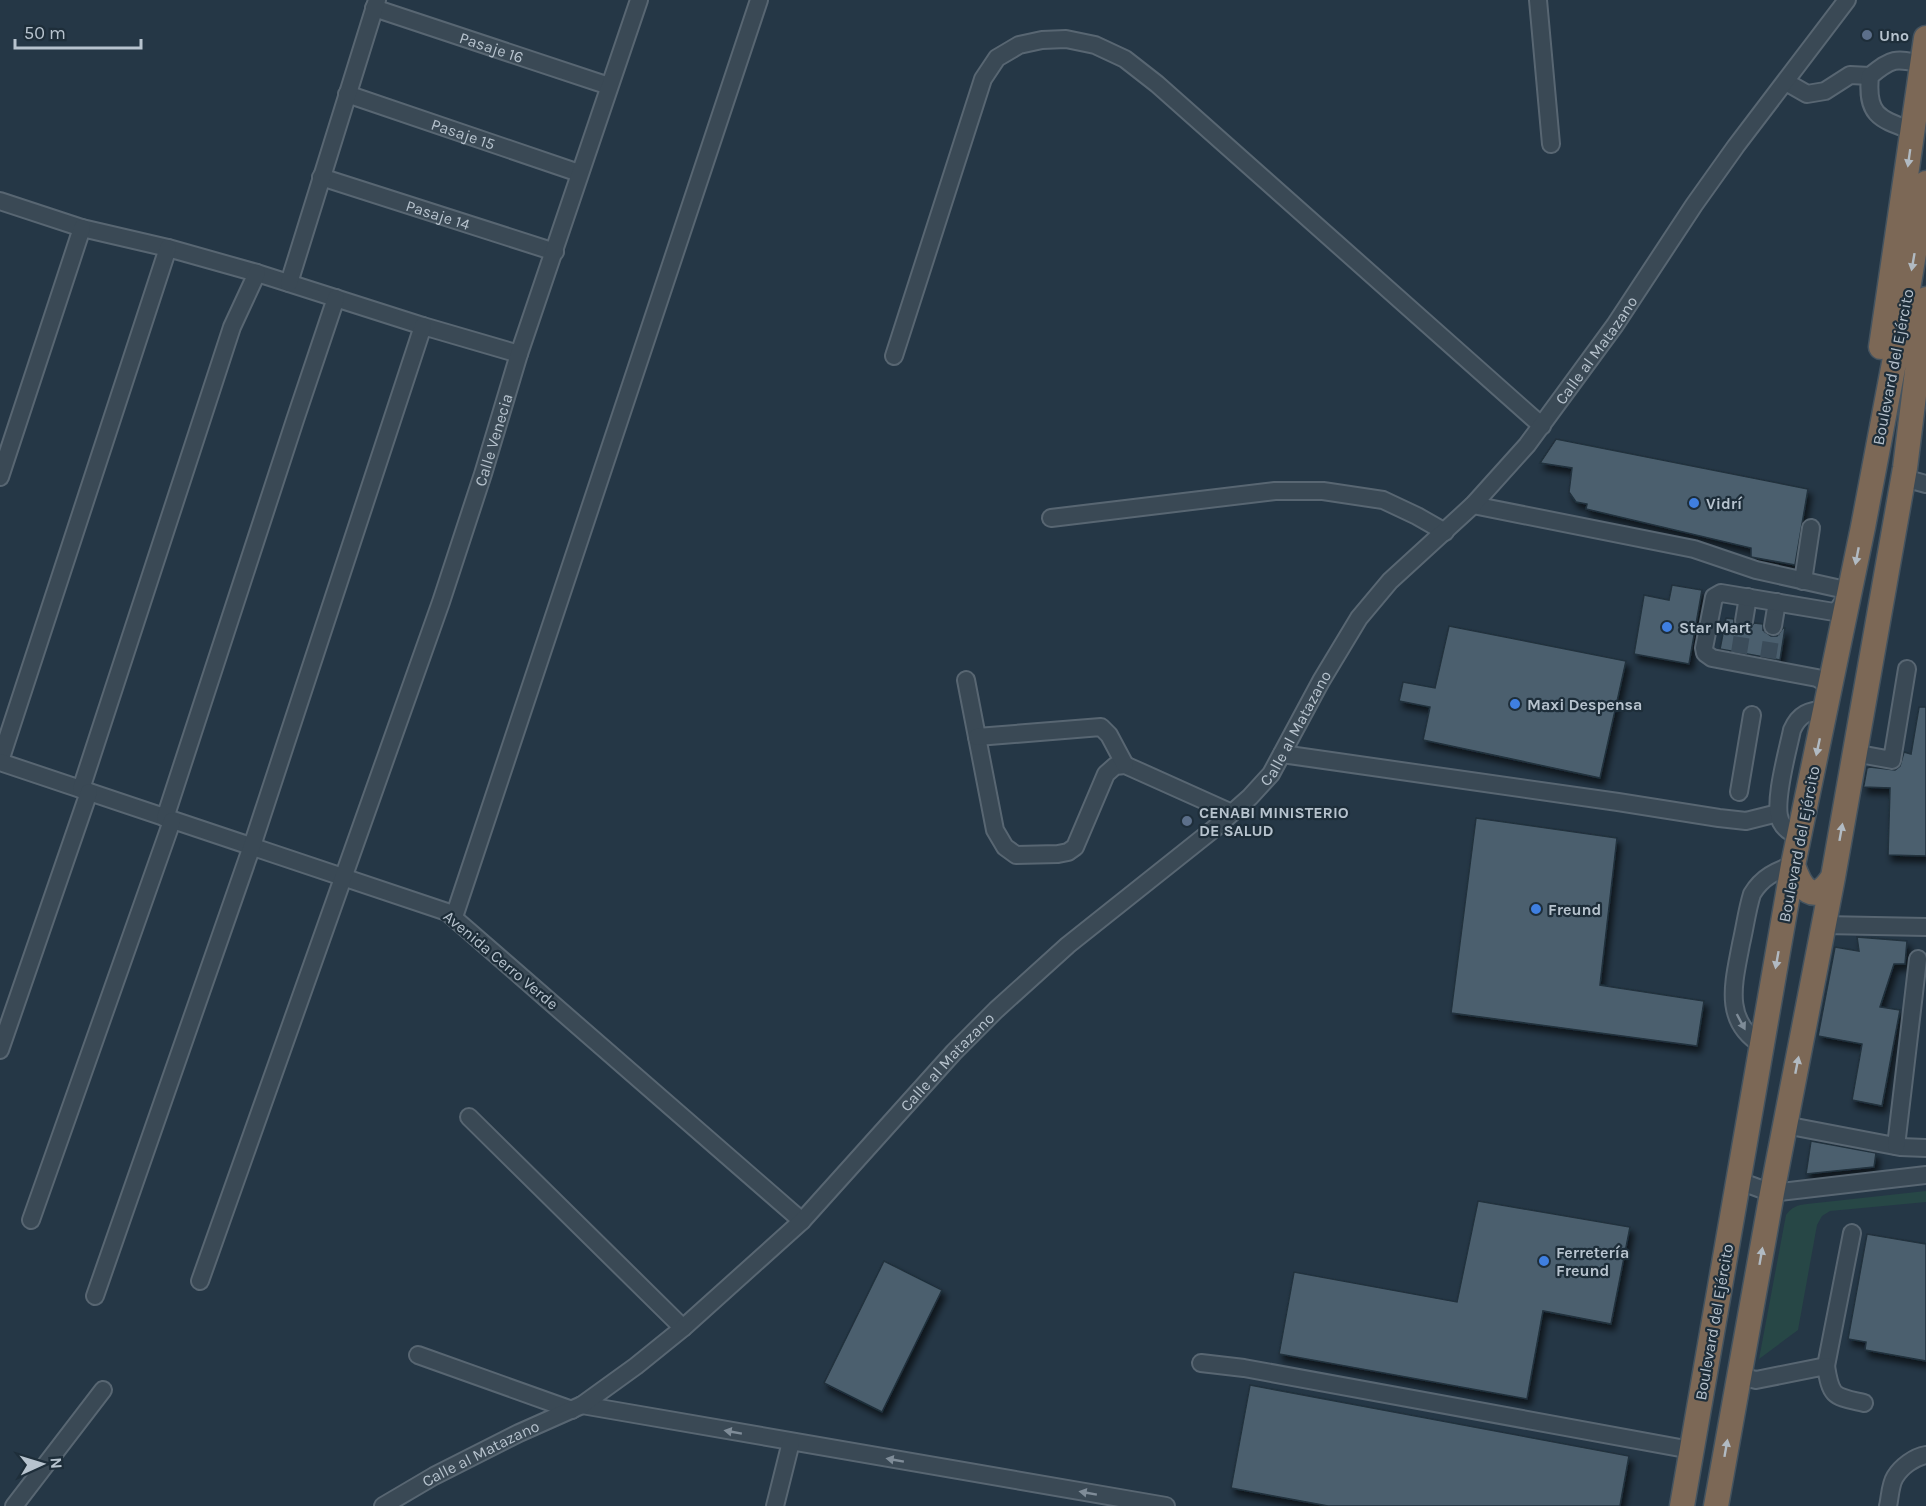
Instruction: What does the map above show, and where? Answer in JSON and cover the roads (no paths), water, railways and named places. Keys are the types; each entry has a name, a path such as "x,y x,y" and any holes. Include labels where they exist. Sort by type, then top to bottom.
{"highway":[{"path":"1863,527 1870,427 1926,38"},
{"name":"Boulevard del Ejército","path":"1682,1506 1793,865 1863,527 1926,183"},
{"name":"Boulevard del Ejército","path":"1716,1506 1854,753 1912,476 1926,299"},
{"path":"1912,476 1926,405"},
{"path":"1793,865 1801,886 1810,892 1825,888 1833,877"},
{"path":"1784,918 1797,904 1810,903 1820,909 1824,925"}],"street":[{"name":"Calle Venecia","path":"200,1281 441,602 519,354 639,0"},
{"path":"454,917 759,0"},
{"path":"1538,0 1551,144"},
{"name":"Calle al Matazano","path":"383,1506 434,1476 577,1407 636,1366 683,1328 802,1221 954,1052 996,1010 1068,945 1207,835 1271,774 1321,681 1359,618 1390,581 1473,505 1527,446 1615,325 1706,188 1847,0"},
{"name":"Pasaje 16","path":"375,4 609,86"},
{"path":"289,283 375,4"},
{"path":"894,356 983,79 997,58 1018,45 1042,40 1066,39 1095,45 1125,59 1157,84 1542,426"},
{"path":"1912,130 1883,120 1875,112 1868,89 1870,76 1884,64 1899,59 1922,64"},
{"path":"1786,82 1807,94 1825,91 1850,75 1870,76"},
{"name":"Pasaje 15","path":"347,93 579,173"},
{"name":"Pasaje 14","path":"321,177 555,252"},
{"path":"0,201 82,228 168,248 257,273 519,354"},
{"path":"0,477 82,228"},
{"path":"0,761 168,248"},
{"path":"0,1050 232,327 257,273"},
{"path":"31,1220 168,819 336,298"},
{"path":"95,1296 252,846 423,326"},
{"path":"1051,518 1275,491 1323,491 1383,500 1418,516 1444,532"},
{"path":"1473,505 1694,549 1756,570 1850,592 1834,612 1721,593 1714,597 1705,653 1712,658 1738,658 1767,663 1824,682 1827,701 1804,714 1796,721 1792,730 1778,800 1778,813 1782,825 1799,837"},
{"path":"1803,581 1811,528"},
{"path":"1744,621 1749,597"},
{"path":"1773,626 1777,602"},
{"path":"1854,753 1892,760 1907,669"},
{"path":"966,680 995,830 1005,847 1016,855 1058,854 1068,852 1075,846 1106,774 1115,766 1125,765 1232,813"},
{"path":"1739,792 1752,715"},
{"path":"977,737 1101,727 1109,735 1125,765"},
{"path":"1282,754 1719,818 1746,821 1778,813"},
{"name":"Avenida Cerro Verde","path":"0,761 447,912 802,1221"},
{"path":"1762,1045 1747,1033 1741,1024 1736,1012 1733,992 1752,894 1766,877 1793,865"},
{"path":"1824,925 1926,927"},
{"path":"1896,1146 1918,959"},
{"path":"469,1117 683,1328"},
{"path":"1785,1125 1896,1146 1926,1148"},
{"path":"1739,1181 1772,1193 1926,1175"},
{"path":"1852,1233 1826,1366 1832,1391 1840,1397 1864,1403"},
{"path":"418,1355 577,1407 1166,1506"},
{"path":"1201,1363 1244,1368 1691,1450"},
{"path":"1740,1376 1756,1380 1826,1366"},
{"path":"14,1506 103,1390"},
{"path":"775,1506 791,1442"},
{"path":"1888,1506 1894,1478 1908,1463 1919,1456 1926,1455"}],"tunnel":[{"path":"1739,653 1744,621"},
{"path":"1768,658 1773,626"}],"place":[{"name":"Uno","path":"1867,35"},
{"name":"Vidrí","path":"1694,503"},
{"name":"Star Mart","path":"1667,627"},
{"name":"Maxi Despensa","path":"1515,704"},
{"name":"CENABI MINISTERIO DE SALUD","path":"1187,821"},
{"name":"Freund","path":"1536,909"},
{"name":"Ferretería Freund","path":"1544,1261"}]}
